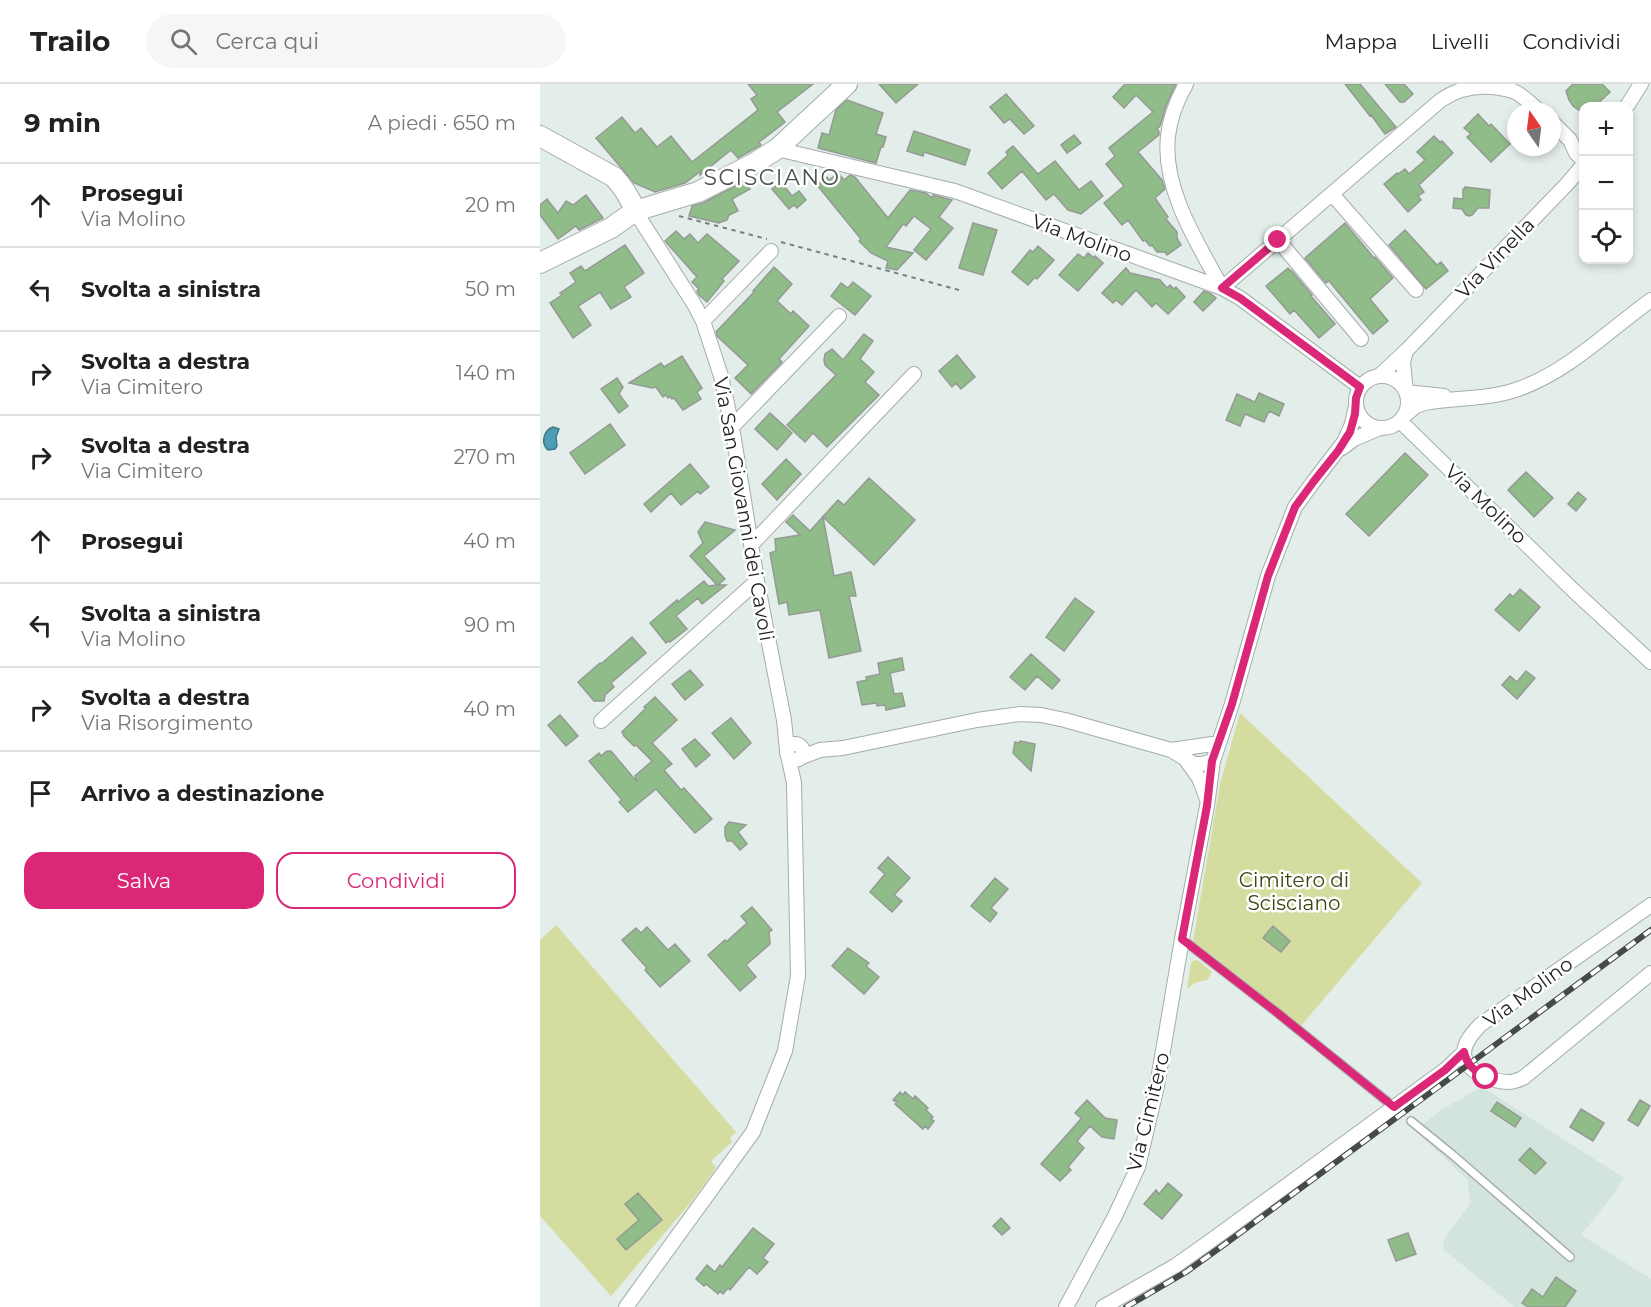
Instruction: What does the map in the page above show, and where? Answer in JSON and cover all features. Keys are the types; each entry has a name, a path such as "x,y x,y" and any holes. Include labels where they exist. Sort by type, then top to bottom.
{"street":[{"path":"540,263 611,228 635,211 698,192 753,164 777,149 847,84"},
{"path":"1186,84 1179,97 1167,138 1170,171 1187,222 1222,288 1454,91 1468,86 1499,87 1513,91 1529,102"},
{"path":"1516,84 1524,98"},
{"path":"1630,102 1641,84"},
{"path":"1561,130 1579,157"},
{"path":"1566,134 1579,137"},
{"path":"540,136 547,142 614,177 630,197 635,211"},
{"name":"Via Molino","path":"777,149 955,191 1222,288 1240,298 1360,387"},
{"name":"Via Vinella","path":"1379,376 1406,351 1579,169"},
{"path":"1332,194 1416,290"},
{"name":"Via San Giovanni dei Cavoli","path":"626,1307 753,1132 785,1051 798,976 794,783 796,752 784,720 757,580 732,427 721,376 703,321 635,211"},
{"path":"1278,240 1361,339"},
{"path":"703,321 773,244"},
{"path":"1338,451 1354,439 1380,428 1389,427 1416,406 1442,400 1493,396 1544,378 1566,365 1651,300"},
{"path":"732,427 839,316"},
{"path":"1402,419 1408,400 1403,370 1406,351"},
{"path":"752,544 914,374"},
{"path":"1338,451 1350,432 1360,387 1371,378 1388,376 1402,385 1406,392"},
{"path":"1406,392 1466,399"},
{"path":"1356,406 1364,421 1380,428"},
{"name":"Via Molino","path":"1402,419 1574,591 1651,662"},
{"name":"Via Cimitero","path":"1066,1307 1114,1218 1138,1167 1154,1105 1212,761 1238,682 1268,576 1295,507 1338,451"},
{"path":"601,721 757,580"},
{"path":"796,752 843,748 977,720 1020,714 1065,720 1171,750 1194,764 1212,761"},
{"path":"1171,750 1219,743"},
{"path":"1185,759 1198,778 1207,801"},
{"name":"Via Molino","path":"1103,1307 1184,1260 1396,1109 1464,1052 1471,1035 1480,1025 1651,904"},
{"path":"1464,1052 1469,1066 1477,1072 1486,1077 1515,1082 1523,1078 1651,973"}],"lane":[{"path":"1182,939 1396,1109"},
{"path":"1411,1121 1570,1257"}],"path":[{"path":"680,216 773,244 959,290"}],"shaded area":[{"path":"1482,1087 1624,1178 1581,1235 1651,1279 1651,1307 1515,1307 1444,1250 1443,1241 1471,1203 1467,1179 1416,1131 1439,1111"}],"green space":[{"name":"Cimitero di Scisciano","path":"1240,713 1422,883 1300,1027 1193,941 1220,784"},
{"path":"556,925 736,1132 730,1138 732,1142 711,1161 716,1168 692,1201 611,1296 540,1216 540,940"},
{"path":"1194,960 1199,961 1212,972 1207,980 1195,983 1187,989 1191,963"}],"water":[{"path":"553,427 559,429 556,437 557,446 555,449 548,450 544,444 544,437"}],"building":[{"path":"748,84 813,84 777,112 785,122 759,142 761,145 738,158 731,150 700,175 701,171 685,183 655,192 634,183 596,138 622,117 635,133 641,128 657,147 671,136 692,162 758,110 751,99 757,95"},
{"path":"879,84 918,84 896,103"},
{"path":"1125,84 1176,84 1157,129 1159,135 1138,152 1162,180 1165,189 1155,198 1168,217 1166,219 1177,232 1181,245 1167,255 1165,252 1157,252 1152,245 1143,241 1128,220 1122,225 1104,203 1124,186 1106,164 1115,156 1109,148 1153,112 1136,95 1124,108 1113,97"},
{"path":"1345,84 1360,84 1396,127 1385,134"},
{"path":"1385,84 1404,84 1413,94 1404,102 1400,102"},
{"path":"1573,84 1602,84 1610,92 1599,102 1579,102 1579,110 1573,106 1566,91"},
{"path":"1006,94 1034,126 1024,134 1010,119 1004,123 990,107"},
{"path":"847,100 883,113 876,134 886,137 876,163 818,148 822,133 829,135 836,110"},
{"path":"1478,114 1507,141 1507,147 1491,162 1467,137 1471,134 1464,128"},
{"path":"914,131 970,150 965,165 924,152 923,156 907,151"},
{"path":"1074,135 1081,143 1067,153 1061,145"},
{"path":"1434,136 1453,153 1419,185 1424,192 1418,196 1421,200 1408,212 1384,184 1405,169 1409,174 1425,160 1417,152"},
{"path":"1013,146 1038,174 1055,161 1079,190 1091,181 1103,196 1081,214 1068,210 1054,194 1046,200 1022,171 1002,189 988,173 1008,155 1006,152"},
{"path":"838,173 844,180 850,175 855,177 888,218 910,190 926,193 932,198 933,195 952,200 939,217 953,228 926,260 914,250 931,229 914,216 906,226 903,224 886,247 913,253 897,270 886,268 888,261 871,253 859,241 861,239 817,185 827,177 829,180"},
{"path":"745,181 750,189 732,199 738,211 729,215 727,220 719,223 689,216 692,206 703,203"},
{"path":"781,182 792,196 799,191 806,200 797,208 794,205 789,209 772,189"},
{"path":"1465,187 1490,190 1489,208 1478,208 1469,216 1462,209 1453,208 1454,198 1463,199"},
{"path":"586,195 603,218 579,230 576,226 558,239 540,215 540,205 547,199 558,213 566,201 573,205"},
{"path":"973,223 997,230 983,275 959,268"},
{"path":"1345,223 1393,278 1370,299 1388,321 1373,334 1329,281 1326,283 1305,258"},
{"path":"1405,230 1437,265 1441,262 1448,271 1426,289 1389,245"},
{"path":"676,231 684,239 690,234 698,243 707,234 739,261 722,279 724,281 707,302 699,295 697,291 699,289 692,282 697,277 665,241"},
{"path":"625,245 644,273 624,287 631,297 611,309 600,292 578,306 591,325 573,338 550,303 576,282 570,273 581,266 585,271"},
{"path":"1038,246 1054,260 1037,279 1035,277 1028,285 1012,272 1030,250 1033,252"},
{"path":"1088,253 1103,263 1078,291 1059,275 1078,254 1084,258"},
{"path":"774,267 792,284 777,301 791,314 793,311 809,326 779,359 782,362 751,394 735,378 748,365 717,336 716,332"},
{"path":"1126,268 1130,273 1160,280 1167,288 1170,285 1174,289 1176,287 1185,297 1168,314 1156,303 1152,307 1136,290 1122,305 1116,300 1113,303 1102,293"},
{"path":"1288,268 1335,324 1319,338 1294,310 1290,314 1266,286"},
{"path":"853,282 871,296 855,315 831,296 841,283 848,288"},
{"path":"1204,291 1216,298 1203,311 1194,302"},
{"path":"864,334 873,341 860,359 874,372 865,382 879,395 827,447 813,433 805,442 787,425 836,375 825,365 825,354 832,349 843,360"},
{"path":"957,355 975,377 961,389 956,383 952,387 939,371"},
{"path":"682,356 702,388 697,392 701,399 683,410 674,398 670,396 668,398 666,395 663,397 656,387 629,383 661,363 664,367"},
{"path":"617,378 623,387 619,394 628,406 619,413 601,389"},
{"path":"1259,393 1284,404 1279,416 1269,411 1264,422 1245,414 1240,426 1226,420 1237,394 1255,402"},
{"path":"770,413 792,433 777,450 755,429"},
{"path":"610,424 625,445 585,474 570,453"},
{"path":"1405,453 1428,475 1369,536 1346,514"},
{"path":"786,459 801,474 777,500 762,484"},
{"path":"690,464 709,487 700,494 698,491 681,505 671,493 651,512 644,504"},
{"path":"1526,472 1553,498 1534,517 1508,490"},
{"path":"869,478 915,520 874,565 823,517 834,576 851,572 856,596 849,596 861,651 829,658 820,610 789,615 787,602 779,604 770,553 776,551 775,539 800,535 786,522 793,515 810,531 838,500 844,505"},
{"path":"1578,492 1586,499 1576,511 1568,504"},
{"path":"705,522 735,530 704,556 725,579 718,585 726,585 702,604 698,598 676,616 687,629 666,643 650,623 704,581 708,586 717,585 690,556 703,543 698,532"},
{"path":"1520,589 1540,607 1519,631 1495,610 1510,594 1513,597"},
{"path":"1075,598 1094,612 1064,651 1046,637"},
{"path":"632,637 646,653 611,683 614,687 605,695 604,701 594,701 578,682"},
{"path":"1031,654 1060,680 1052,689 1037,676 1025,690 1010,677"},
{"path":"902,658 904,670 890,673 894,694 902,693 905,706 886,710 885,705 877,706 876,703 862,705 857,682 880,674 878,663"},
{"path":"690,670 703,685 685,700 672,684"},
{"path":"1526,671 1535,678 1517,699 1502,685 1510,676 1517,682"},
{"path":"655,697 677,720 652,743 672,764 664,770 681,790 684,788 712,819 695,833 656,789 628,812 619,802 622,800 589,761 599,753 601,756 611,751 637,782 635,776 652,761 622,732"},
{"path":"560,715 578,736 566,746 548,725"},
{"path":"731,718 751,743 734,759 712,733"},
{"path":"695,739 710,755 696,767 682,749"},
{"path":"1015,742 1035,744 1031,771 1013,753"},
{"path":"729,822 746,825 738,832 747,844 740,850 732,841 727,841 725,827"},
{"path":"888,857 910,878 894,895 902,901 892,912 870,892 885,874 878,868"},
{"path":"995,878 1008,889 991,908 997,913 990,922 971,906"},
{"path":"752,907 772,930 769,932 770,944 746,965 756,977 740,991 708,955 747,923 741,916"},
{"path":"1273,926 1290,941 1281,952 1263,938"},
{"path":"647,927 668,950 675,944 690,961 660,987 645,970 647,968 622,940 636,928 641,933"},
{"path":"848,948 869,963 866,966 879,977 864,994 832,966"},
{"path":"900,1092 903,1095 905,1092 913,1099 915,1096 928,1108 926,1110 934,1121 928,1129 925,1126 923,1129 895,1104 897,1102 893,1100"},
{"path":"1087,1100 1105,1118 1117,1120 1114,1139 1102,1137 1090,1126 1077,1141 1084,1148 1068,1167 1071,1170 1060,1181 1041,1164 1080,1120 1081,1118 1075,1113"},
{"path":"1640,1100 1650,1106 1638,1126 1628,1120"},
{"path":"1497,1102 1521,1118 1515,1127 1491,1111"},
{"path":"1581,1109 1604,1123 1593,1141 1570,1127"},
{"path":"1530,1148 1546,1163 1535,1174 1519,1160"},
{"path":"1168,1183 1182,1195 1162,1219 1144,1204 1156,1190 1159,1194"},
{"path":"638,1193 662,1220 626,1250 617,1239 639,1220 625,1204"},
{"path":"1001,1218 1010,1228 1002,1235 993,1226"},
{"path":"753,1228 774,1244 763,1258 768,1262 757,1274 749,1267 730,1290 728,1288 723,1294 720,1291 718,1294 696,1279 707,1265 715,1272 720,1265 722,1267"},
{"path":"1408,1233 1416,1254 1396,1261 1388,1240"},
{"path":"1556,1277 1576,1291 1565,1307 1528,1307 1522,1303 1532,1289 1543,1297"}],"railway":[{"path":"1126,1307 1186,1272 1225,1244 1651,930"}],"district":[{"name":"SCISCIANO","path":"772,177"}],"route":[{"path":"1278,240 1222,288 1240,298 1360,387 1350,432 1295,507 1268,576 1232,704 1212,761 1207,806 1182,939 1394,1107 1445,1070 1464,1052 1469,1066 1486,1077"}]}
